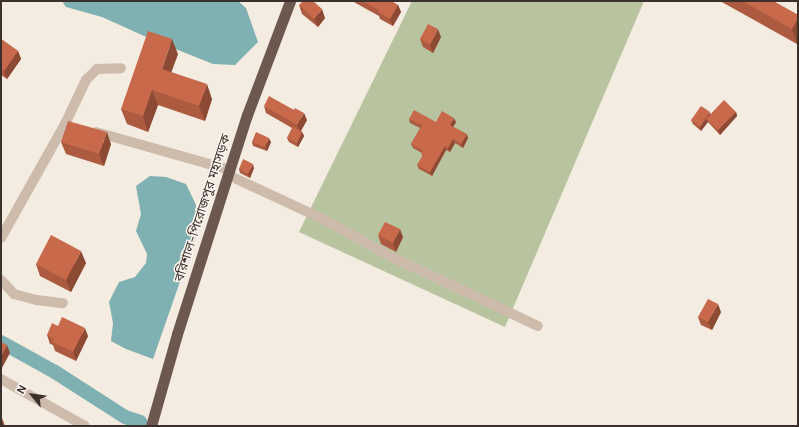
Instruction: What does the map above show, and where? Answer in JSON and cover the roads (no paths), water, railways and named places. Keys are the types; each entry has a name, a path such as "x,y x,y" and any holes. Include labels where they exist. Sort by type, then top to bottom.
{"highway":[{"name":"বরিশাল-পিরোজপুর মহাসড়ক","path":"151,426 177,334 247,115 290,1"}],"street":[{"path":"1,238 69,125 86,80 96,69 121,68"},
{"path":"88,130 229,172 323,219 394,258 538,326"},
{"path":"1,280 14,294 37,300 63,303"},
{"path":"1,379 85,426"}],"water":[{"path":"62,1 238,1 246,8 258,42 235,65 213,64 153,40 102,17 66,7"},
{"path":"150,176 166,177 186,184 196,205 197,233 153,359 126,349 111,341 113,323 109,302 119,282 135,277 146,263 147,254 136,231 141,214 136,186"}],"waterway":[{"path":"1,342 55,372 125,417 140,422"}]}
